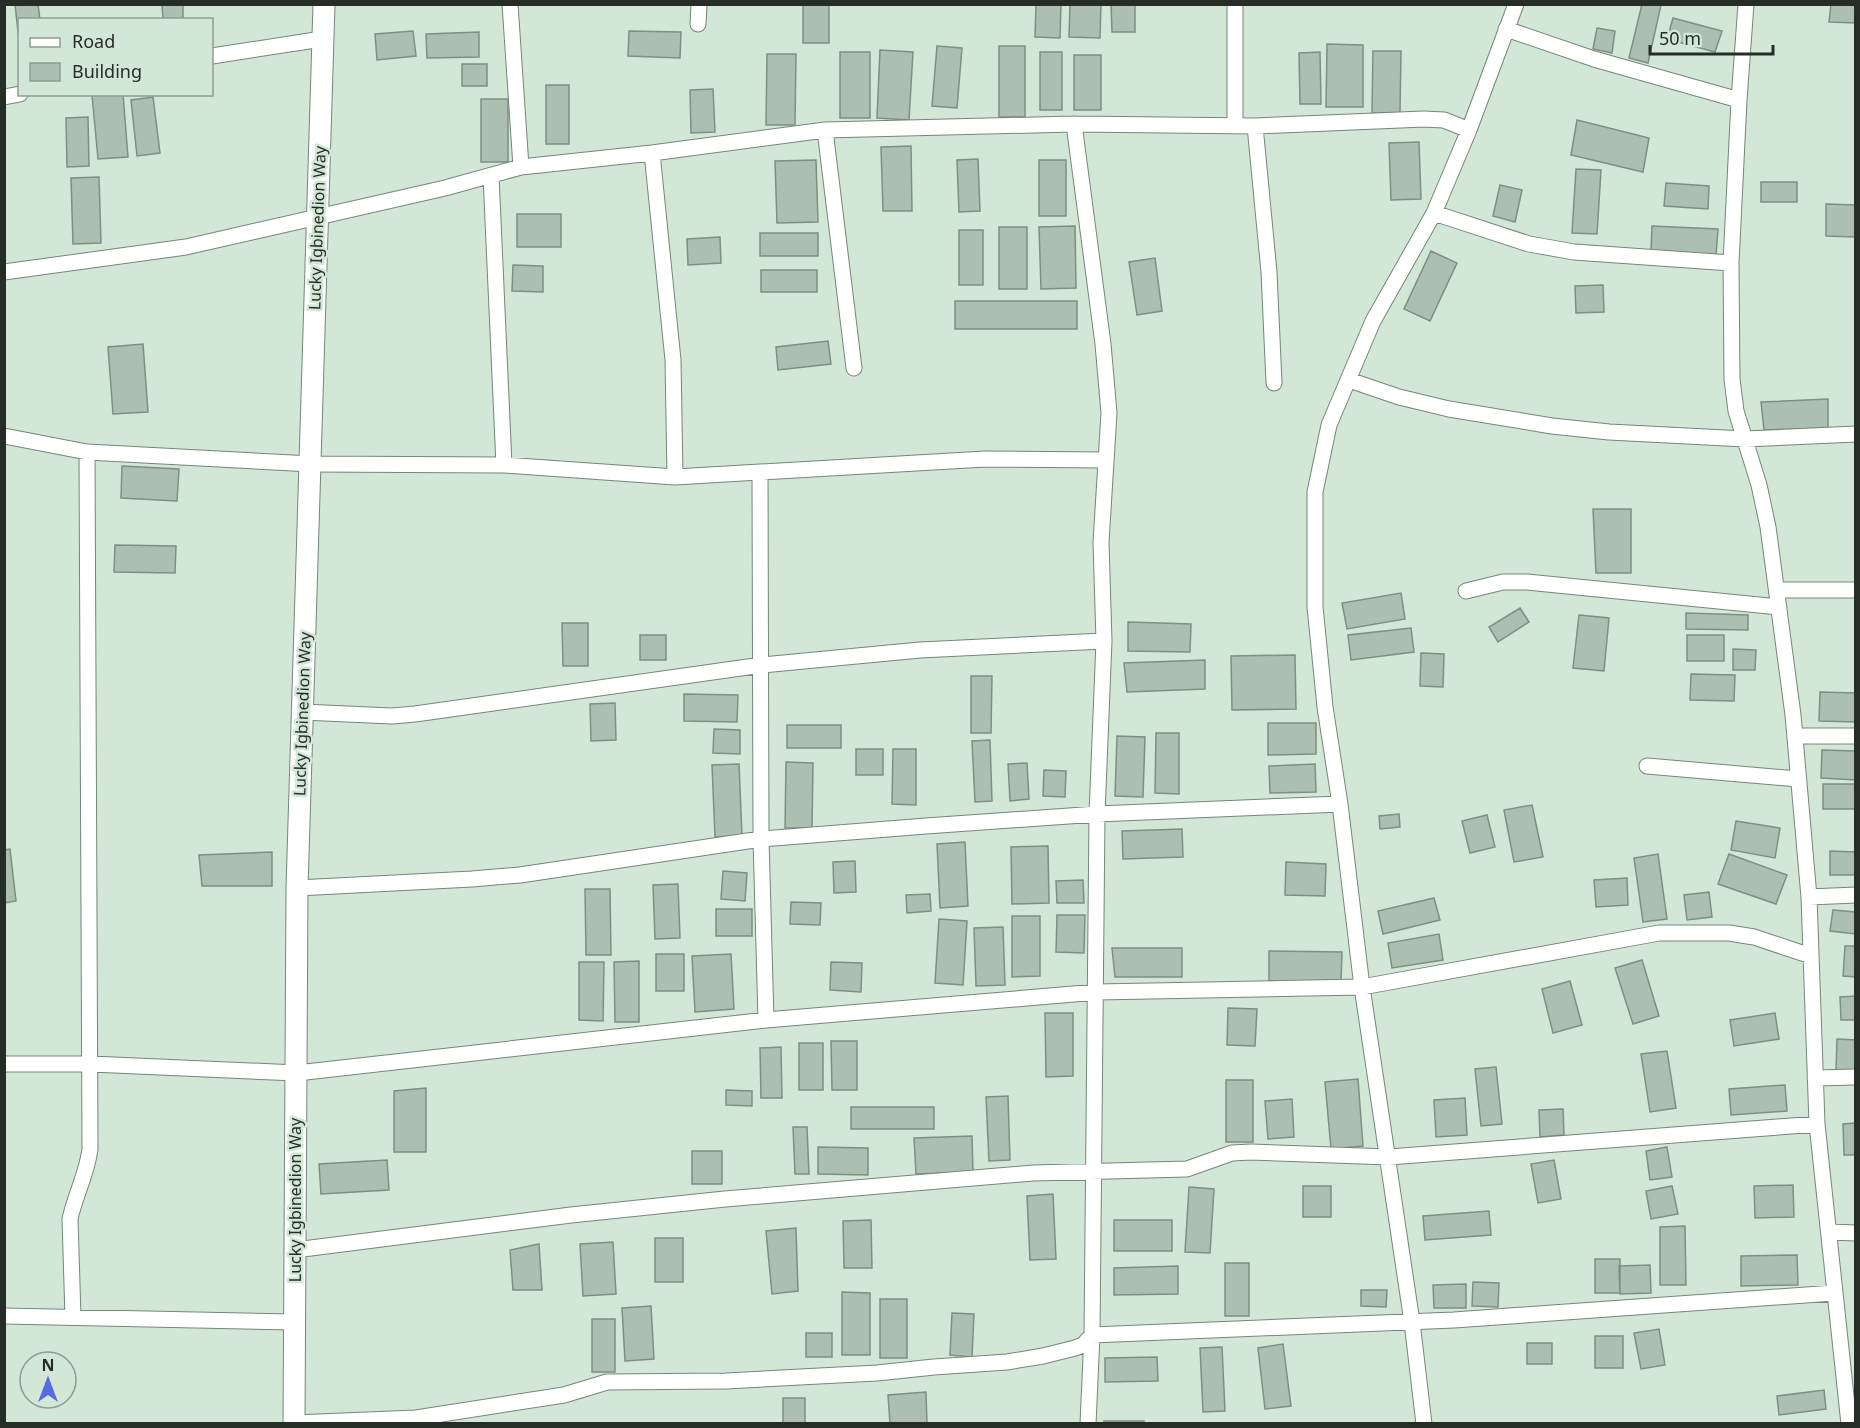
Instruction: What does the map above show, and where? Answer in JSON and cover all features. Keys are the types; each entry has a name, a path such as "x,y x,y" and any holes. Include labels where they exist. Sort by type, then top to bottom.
{"street":[{"name":"Lucky Igbinedion Way","path":"294,1423 297,888 324,4"},
{"path":"510,4 521,167"},
{"path":"698,24 699,4"},
{"path":"1234,4 1235,125"},
{"path":"1424,1424 1389,1157 1362,987 1340,804 1324,707 1315,607 1315,492 1329,425 1374,321 1434,213 1469,130 1516,4"},
{"path":"1746,4 1731,263 1732,379 1736,411 1759,484 1766,516 1795,736 1809,897 1817,1124 1834,1293 1851,1419"},
{"path":"1506,29 1594,59 1739,100"},
{"path":"213,56 322,39"},
{"path":"4,272 186,247 521,167 652,153 825,130 1074,124 1255,126 1424,119 1444,120 1469,130"},
{"path":"1074,124 1103,344 1108,413 1101,542 1104,641 1097,813 1092,1335 1088,1424"},
{"path":"1255,126 1269,272 1274,383"},
{"path":"825,130 854,368"},
{"path":"652,153 673,360 675,477"},
{"path":"490,176 504,465"},
{"path":"1434,213 1529,244 1574,252 1731,263"},
{"path":"1349,380 1399,397 1449,409 1512,420 1619,433 1745,439 1856,434"},
{"path":"4,436 87,452 311,464 504,465 675,477 985,459 1105,460"},
{"path":"73,1317 70,1219 89,1158 91,1064 87,452"},
{"path":"760,473 761,840 766,1020"},
{"path":"1466,591 1503,582 1527,582 1779,607"},
{"path":"1777,590 1856,590"},
{"path":"302,712 392,716 415,714 762,665 920,650 1104,641"},
{"path":"1795,736 1856,736"},
{"path":"1647,766 1798,779"},
{"path":"297,888 520,875 761,840 1097,813 1340,804"},
{"path":"1809,897 1856,895"},
{"path":"4,1064 91,1064 297,1073 766,1020 1097,992 1362,987 1659,933 1729,933 1754,937 1811,956"},
{"path":"1815,1078 1856,1077"},
{"path":"295,1250 725,1198 1033,1173 1187,1169 1232,1153 1389,1157 1817,1124"},
{"path":"1829,1232 1856,1233"},
{"path":"294,1423 416,1418 564,1395 588,1387 617,1382 784,1378 1007,1362 1075,1348 1083,1345 1092,1335 1412,1322 1834,1293"},
{"path":"4,1316 294,1322"}],"building":[{"path":"15,4 38,4 40,18 18,18 18,32"},
{"path":"162,4 183,4 183,18 163,18"},
{"path":"803,4 829,4 829,43 803,43"},
{"path":"1036,4 1061,4 1060,38 1035,37"},
{"path":"1070,4 1101,4 1100,38 1069,37"},
{"path":"1111,4 1135,4 1135,32 1112,32"},
{"path":"1642,4 1661,5 1648,63 1629,58"},
{"path":"1831,4 1856,4 1856,23 1829,22"},
{"path":"1673,18 1722,31 1715,52 1667,39"},
{"path":"1597,28 1615,31 1612,53 1593,49"},
{"path":"413,31 416,56 377,60 375,34"},
{"path":"629,31 681,32 680,58 628,56"},
{"path":"479,32 479,57 427,58 426,34"},
{"path":"1327,44 1363,45 1363,107 1326,107"},
{"path":"937,46 962,48 957,108 932,106"},
{"path":"999,46 1025,46 1025,117 999,117"},
{"path":"880,50 913,52 909,120 877,118"},
{"path":"1373,51 1401,51 1400,113 1372,113"},
{"path":"840,52 870,52 870,118 840,118"},
{"path":"1040,52 1062,52 1062,110 1040,110"},
{"path":"1320,52 1321,104 1300,104 1299,53"},
{"path":"767,54 796,54 795,125 766,125"},
{"path":"1074,55 1101,55 1101,110 1074,110"},
{"path":"462,64 487,64 487,86 462,86"},
{"path":"546,85 569,85 569,144 546,144"},
{"path":"713,89 715,132 691,133 690,90"},
{"path":"92,96 123,96 128,157 98,159"},
{"path":"153,97 160,153 137,156 131,100"},
{"path":"481,99 508,99 508,162 481,162"},
{"path":"88,117 89,166 67,167 66,118"},
{"path":"1577,120 1649,138 1643,172 1571,155"},
{"path":"1419,142 1421,199 1391,200 1389,143"},
{"path":"911,146 912,211 883,211 881,147"},
{"path":"978,159 980,211 959,212 957,160"},
{"path":"816,160 818,222 777,223 775,161"},
{"path":"1039,160 1066,160 1066,216 1039,216"},
{"path":"1576,169 1601,170 1597,234 1572,233"},
{"path":"99,177 101,243 73,244 71,178"},
{"path":"1761,182 1797,182 1797,202 1761,202"},
{"path":"1666,183 1709,186 1708,209 1664,206"},
{"path":"1500,185 1522,190 1515,222 1493,216"},
{"path":"1826,204 1856,205 1856,237 1826,236"},
{"path":"517,214 561,214 561,247 517,247"},
{"path":"1075,226 1076,288 1041,289 1039,227"},
{"path":"1652,226 1718,229 1716,255 1651,251"},
{"path":"999,227 1027,227 1027,289 999,289"},
{"path":"959,230 983,230 983,285 959,285"},
{"path":"760,233 818,233 818,256 760,256"},
{"path":"720,237 721,263 688,265 687,239"},
{"path":"1431,251 1457,263 1430,321 1404,309"},
{"path":"1155,258 1162,311 1137,315 1129,262"},
{"path":"513,265 543,266 543,292 512,291"},
{"path":"761,270 817,270 817,292 761,292"},
{"path":"1603,285 1604,312 1576,313 1575,286"},
{"path":"955,301 1077,301 1077,329 955,329"},
{"path":"828,341 831,364 778,370 776,347"},
{"path":"143,344 148,412 113,414 108,347"},
{"path":"1828,399 1828,428 1764,430 1761,402"},
{"path":"122,466 179,469 177,501 121,498"},
{"path":"1593,509 1631,509 1631,573 1596,573"},
{"path":"115,545 176,546 175,573 114,572"},
{"path":"1401,593 1405,619 1347,629 1342,603"},
{"path":"1520,608 1529,622 1498,642 1489,627"},
{"path":"1686,613 1748,615 1748,630 1686,629"},
{"path":"1579,615 1609,618 1604,671 1573,668"},
{"path":"1128,622 1191,624 1190,652 1128,651"},
{"path":"562,623 588,623 588,666 563,666"},
{"path":"1411,628 1414,652 1351,660 1348,635"},
{"path":"640,635 666,635 666,660 640,660"},
{"path":"1687,635 1724,635 1724,661 1687,661"},
{"path":"1733,649 1756,650 1755,670 1733,670"},
{"path":"1421,653 1444,654 1443,687 1420,686"},
{"path":"1295,655 1296,709 1232,710 1231,656"},
{"path":"1205,660 1205,689 1127,692 1124,663"},
{"path":"1691,674 1735,675 1734,701 1690,700"},
{"path":"971,676 992,676 991,733 971,733"},
{"path":"1820,692 1856,693 1856,722 1819,721"},
{"path":"684,694 738,695 737,722 684,721"},
{"path":"615,703 616,740 591,741 590,704"},
{"path":"1268,723 1316,723 1316,754 1268,755"},
{"path":"787,725 841,725 841,748 787,748"},
{"path":"714,729 740,730 740,754 713,753"},
{"path":"1156,733 1179,733 1179,794 1155,793"},
{"path":"1117,736 1145,737 1143,797 1115,796"},
{"path":"990,740 992,801 975,802 972,741"},
{"path":"856,749 883,749 883,775 856,775"},
{"path":"893,749 916,749 916,805 892,804"},
{"path":"1822,750 1856,751 1856,780 1821,778"},
{"path":"786,762 813,763 812,828 785,828"},
{"path":"1027,763 1029,799 1010,801 1008,764"},
{"path":"739,764 742,836 715,837 712,765"},
{"path":"1315,764 1316,792 1270,793 1269,766"},
{"path":"1044,770 1066,771 1065,797 1043,796"},
{"path":"1823,784 1856,784 1856,809 1823,809"},
{"path":"1532,805 1543,857 1514,862 1504,810"},
{"path":"1399,814 1400,827 1380,829 1379,816"},
{"path":"1487,815 1495,847 1470,853 1462,821"},
{"path":"1736,821 1780,828 1775,858 1731,850"},
{"path":"1182,829 1183,857 1123,859 1122,831"},
{"path":"965,842 968,906 940,908 937,844"},
{"path":"1048,846 1049,903 1012,904 1011,847"},
{"path":"10,849 16,901 4,903 4,850"},
{"path":"1830,851 1856,852 1856,875 1830,875"},
{"path":"272,852 272,886 202,886 199,855"},
{"path":"1658,854 1667,919 1643,922 1634,858"},
{"path":"1729,854 1787,875 1776,904 1718,884"},
{"path":"855,861 856,892 834,893 833,862"},
{"path":"1286,862 1326,864 1325,896 1285,895"},
{"path":"723,871 747,873 745,901 721,899"},
{"path":"1627,878 1628,905 1596,907 1594,880"},
{"path":"1083,880 1084,903 1057,903 1056,881"},
{"path":"678,884 680,938 655,939 653,885"},
{"path":"585,889 610,889 611,955 586,955"},
{"path":"1709,892 1712,917 1687,920 1684,895"},
{"path":"930,894 931,911 907,913 906,895"},
{"path":"1434,898 1440,920 1383,934 1378,911"},
{"path":"791,902 821,903 820,925 790,924"},
{"path":"716,909 752,909 752,936 716,936"},
{"path":"1833,910 1856,912 1856,934 1830,931"},
{"path":"1057,915 1085,915 1084,953 1056,952"},
{"path":"1012,916 1040,916 1040,976 1012,977"},
{"path":"939,919 967,921 963,985 935,983"},
{"path":"1003,927 1005,985 976,986 974,928"},
{"path":"1439,934 1443,960 1392,968 1388,943"},
{"path":"1845,946 1856,946 1856,977 1843,976"},
{"path":"1112,948 1182,948 1182,977 1115,977"},
{"path":"1269,951 1342,952 1341,982 1269,981"},
{"path":"656,954 684,954 684,991 656,991"},
{"path":"731,954 734,1009 695,1012 692,956"},
{"path":"1642,960 1659,1016 1633,1024 1615,968"},
{"path":"639,961 639,1022 615,1022 614,962"},
{"path":"579,962 604,962 603,1021 579,1020"},
{"path":"831,962 862,963 861,992 830,990"},
{"path":"1570,981 1582,1025 1553,1033 1542,989"},
{"path":"1856,996 1856,1020 1841,1020 1840,997"},
{"path":"1228,1008 1257,1009 1255,1046 1227,1045"},
{"path":"1045,1013 1073,1013 1073,1076 1046,1077"},
{"path":"1775,1013 1779,1039 1734,1046 1730,1020"},
{"path":"1837,1039 1856,1040 1856,1072 1836,1071"},
{"path":"831,1041 857,1041 857,1090 832,1090"},
{"path":"799,1043 823,1043 823,1090 799,1090"},
{"path":"781,1047 782,1098 761,1098 760,1048"},
{"path":"1667,1051 1676,1108 1650,1112 1641,1054"},
{"path":"1496,1067 1502,1124 1481,1126 1475,1069"},
{"path":"1358,1079 1363,1146 1331,1149 1325,1082"},
{"path":"1226,1080 1253,1080 1253,1142 1226,1142"},
{"path":"1785,1085 1787,1111 1731,1115 1729,1089"},
{"path":"426,1088 426,1152 394,1152 394,1091"},
{"path":"726,1090 752,1091 752,1106 726,1105"},
{"path":"1008,1096 1010,1160 989,1161 986,1097"},
{"path":"1465,1098 1467,1135 1436,1137 1434,1100"},
{"path":"1292,1099 1294,1137 1268,1139 1265,1101"},
{"path":"851,1107 934,1107 934,1129 851,1129"},
{"path":"1563,1109 1564,1135 1540,1137 1539,1110"},
{"path":"1856,1123 1856,1155 1844,1155 1843,1124"},
{"path":"793,1127 807,1127 809,1174 795,1174"},
{"path":"972,1136 973,1172 916,1174 914,1138"},
{"path":"818,1147 868,1148 868,1175 818,1174"},
{"path":"1667,1147 1672,1177 1650,1180 1646,1151"},
{"path":"692,1151 722,1151 722,1184 692,1184"},
{"path":"387,1160 389,1190 321,1194 319,1164"},
{"path":"1554,1160 1561,1199 1538,1203 1531,1164"},
{"path":"1793,1185 1794,1217 1755,1218 1754,1186"},
{"path":"1303,1186 1331,1186 1331,1217 1303,1217"},
{"path":"1672,1186 1678,1214 1651,1219 1646,1191"},
{"path":"1189,1187 1214,1189 1210,1253 1185,1252"},
{"path":"1053,1194 1056,1259 1030,1260 1027,1196"},
{"path":"1489,1211 1491,1235 1425,1240 1423,1216"},
{"path":"871,1220 872,1268 844,1268 843,1221"},
{"path":"1114,1220 1172,1220 1172,1251 1114,1251"},
{"path":"1685,1226 1686,1285 1660,1285 1660,1227"},
{"path":"796,1228 798,1291 772,1294 766,1231"},
{"path":"655,1238 683,1238 683,1282 655,1282"},
{"path":"613,1242 616,1294 583,1296 580,1244"},
{"path":"539,1244 542,1290 513,1290 510,1250"},
{"path":"1797,1255 1798,1285 1741,1286 1741,1256"},
{"path":"1595,1259 1620,1259 1620,1293 1595,1293"},
{"path":"1225,1263 1249,1263 1249,1316 1225,1316"},
{"path":"1650,1265 1651,1293 1620,1294 1619,1266"},
{"path":"1178,1266 1178,1294 1114,1295 1114,1268"},
{"path":"1473,1282 1499,1283 1498,1307 1472,1306"},
{"path":"1466,1284 1466,1308 1434,1308 1433,1285"},
{"path":"1361,1290 1387,1290 1386,1307 1361,1306"},
{"path":"842,1292 870,1293 870,1355 842,1355"},
{"path":"880,1299 907,1299 907,1358 880,1358"},
{"path":"651,1306 654,1359 625,1361 622,1308"},
{"path":"952,1313 974,1314 972,1357 950,1355"},
{"path":"592,1319 615,1319 615,1372 592,1372"},
{"path":"1659,1329 1665,1365 1641,1369 1634,1333"},
{"path":"806,1333 832,1333 832,1357 806,1357"},
{"path":"1595,1336 1623,1336 1623,1368 1595,1368"},
{"path":"1527,1343 1552,1343 1552,1364 1527,1364"},
{"path":"1283,1344 1291,1406 1265,1409 1258,1348"},
{"path":"1222,1347 1225,1411 1203,1412 1200,1348"},
{"path":"1157,1357 1158,1381 1105,1382 1105,1358"},
{"path":"1824,1390 1826,1409 1779,1415 1777,1396"},
{"path":"926,1392 927,1424 890,1424 888,1395"},
{"path":"783,1398 805,1398 805,1424 783,1424"},
{"path":"1104,1421 1144,1421 1144,1424 1104,1424"}]}
